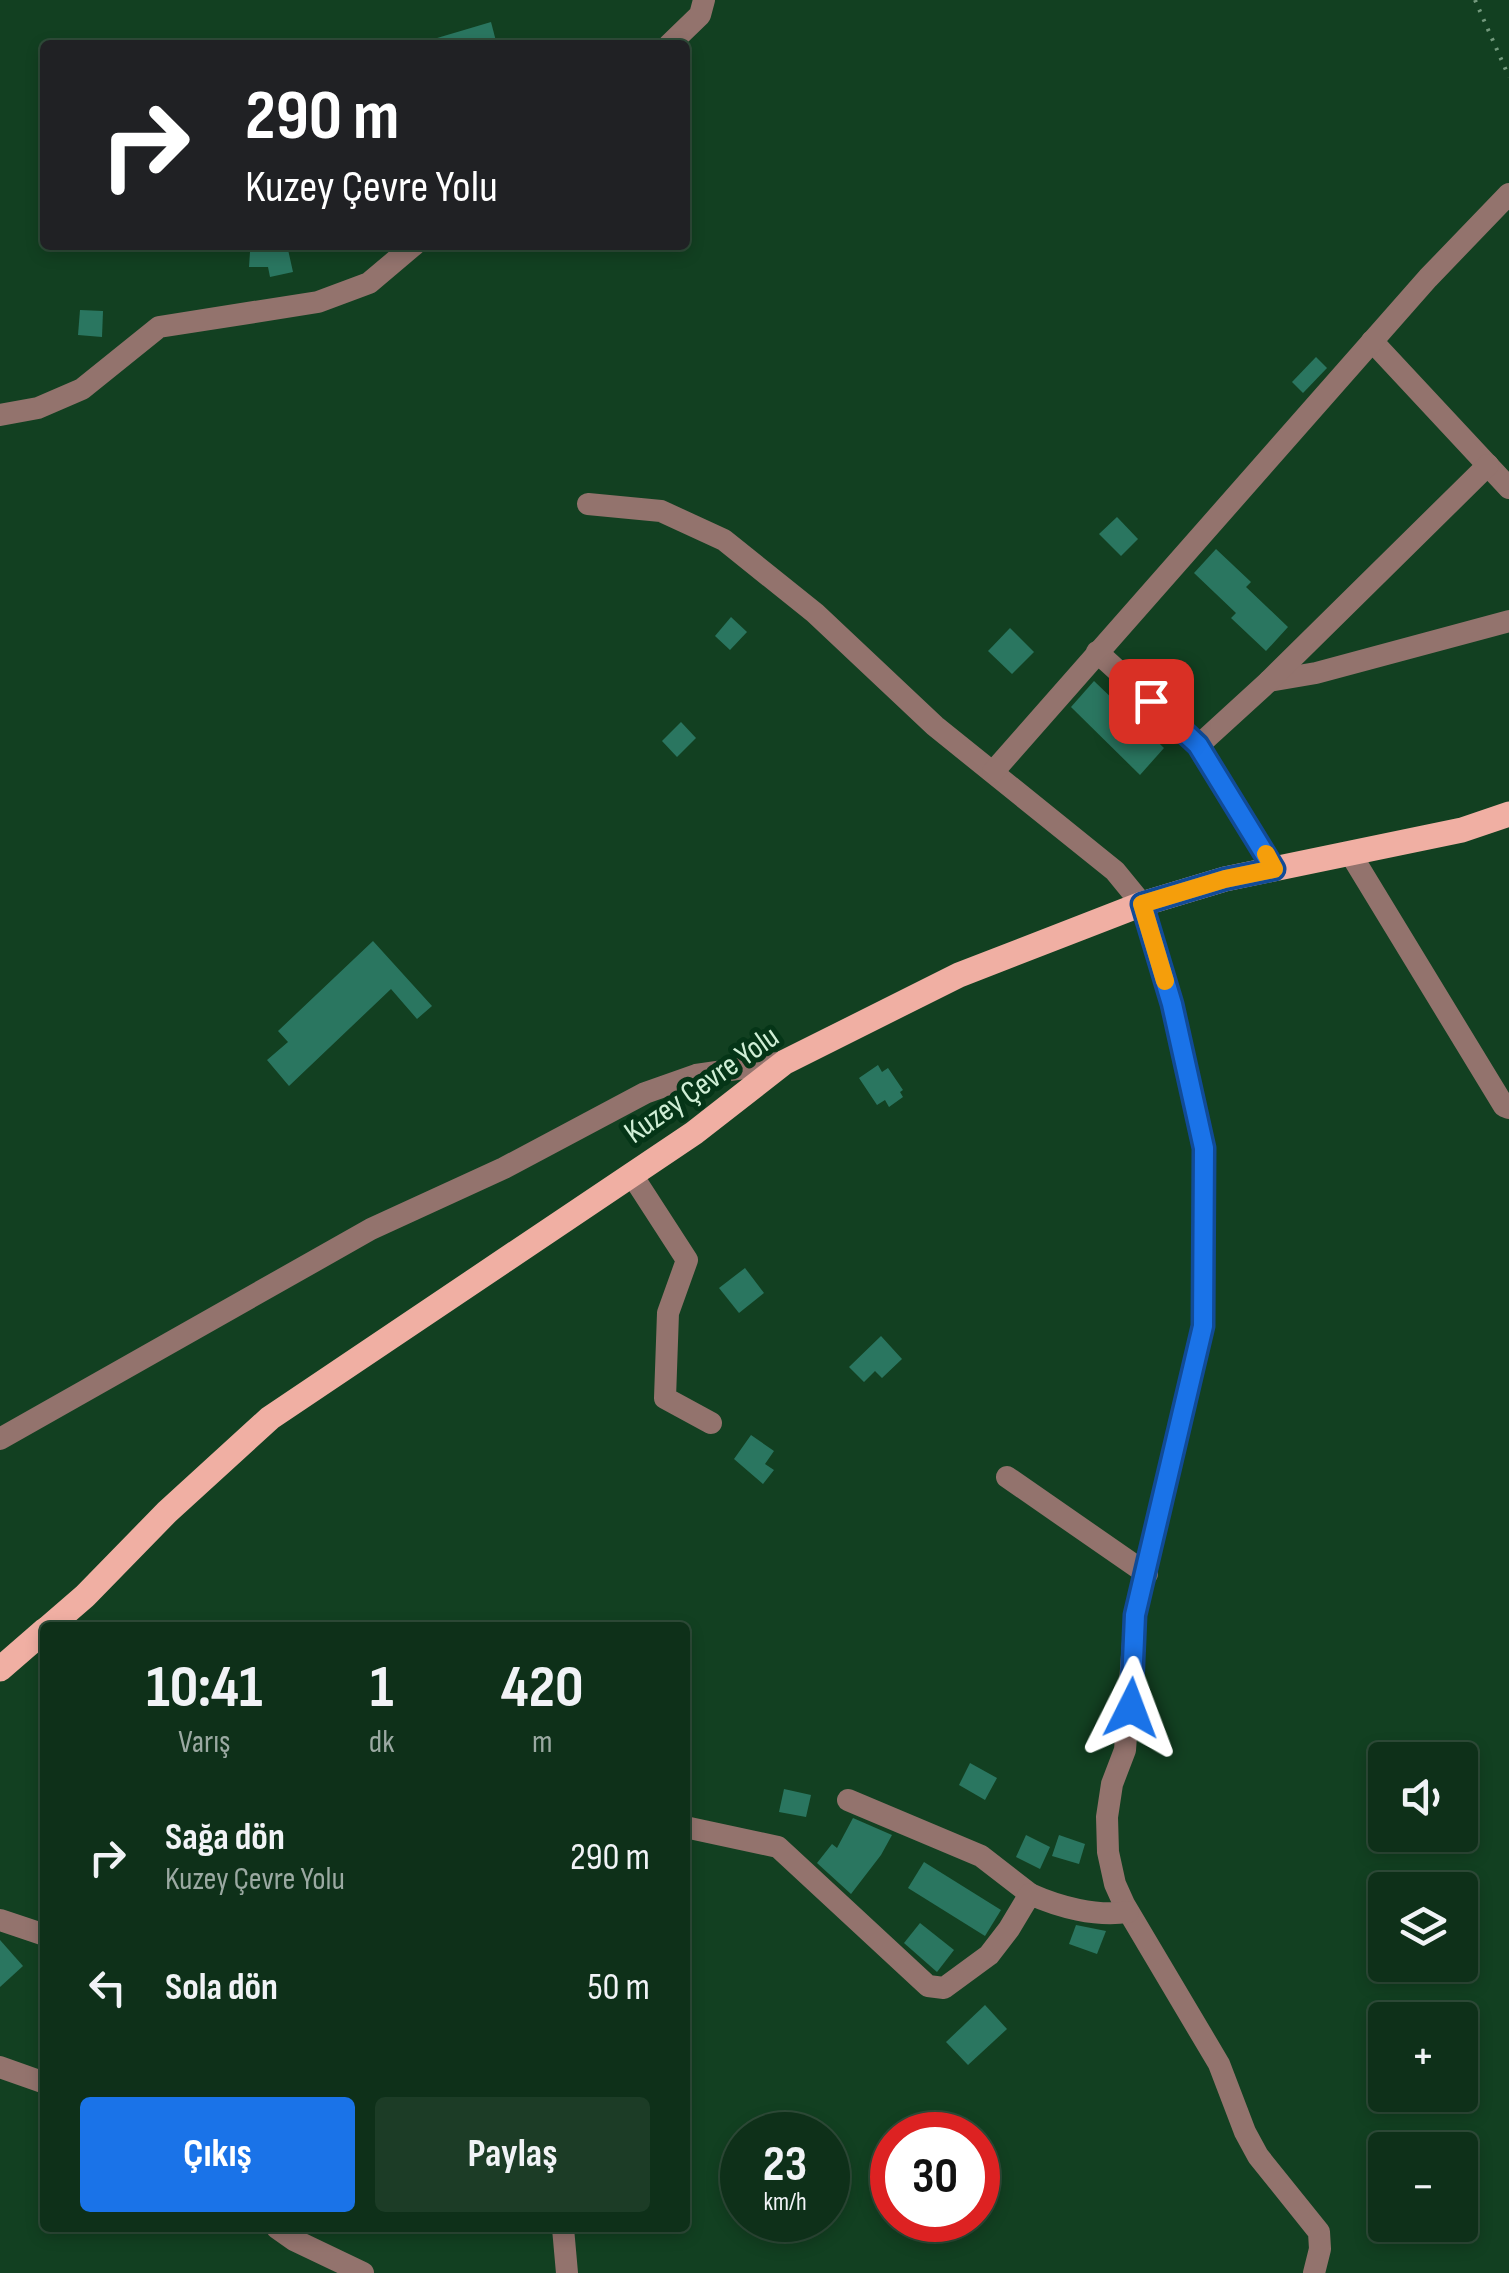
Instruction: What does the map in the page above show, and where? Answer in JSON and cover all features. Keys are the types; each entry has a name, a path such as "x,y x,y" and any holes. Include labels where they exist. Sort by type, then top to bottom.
{"main road":[{"name":"Kuzey Çevre Yolu","path":"54,1622 270,1418 694,1133 785,1062 959,976 1142,904 1225,879 1462,830 1509,814"},
{"name":"Kuzey Çevre Yolu","path":"0,1668 40,1634"}],"street":[{"path":"675,40 700,15 704,0"},
{"path":"992,772 1465,237 1509,194"},
{"path":"0,415 38,408 82,389 159,327 318,302 369,282 408,250"},
{"path":"1372,342 1509,488"},
{"path":"1198,745 1269,681 1488,465"},
{"path":"588,504 661,512 724,540 815,613 935,726 1115,870 1142,904 1172,1004 1204,1148 1203,1326 1135,1615 1126,1750 1112,1784 1107,1816 1108,1852 1115,1884 1128,1912 1219,2064 1258,2156 1319,2232 1320,2250 1314,2273"},
{"path":"1269,681 1509,621"},
{"path":"1097,652 1198,745 1274,869"},
{"path":"1350,853 1504,1106 1509,1108"},
{"path":"0,1438 371,1229 504,1168 644,1093 696,1075 785,1062"},
{"path":"632,1175 687,1260 668,1313 665,1398 711,1423"},
{"path":"1006,1477 1147,1574"},
{"path":"848,1800 982,1856 1030,1894 1088,1911 1111,1915 1128,1912"},
{"path":"690,1828 778,1847 928,1986 944,1988 989,1955 1030,1894"},
{"path":"0,1920 40,1932"},
{"path":"0,2067 40,2080"},
{"path":"283,2232 363,2273"},
{"path":"563,2232 567,2273"}],"path":[{"path":"1475,0 1509,77"}],"building":[{"path":"491,22 496,40 430,40"},
{"path":"288,250 293,272 270,277 268,267 249,267 250,252"},
{"path":"80,310 103,311 102,337 78,335"},
{"path":"1316,357 1327,368 1303,393 1292,382"},
{"path":"1117,517 1138,539 1121,556 1099,534"},
{"path":"1216,549 1251,582 1246,587 1288,627 1266,651 1231,618 1236,613 1194,573"},
{"path":"731,617 747,632 730,650 715,636"},
{"path":"1010,628 1034,652 1012,674 988,651"},
{"path":"1094,681 1164,748 1140,775 1071,707"},
{"path":"681,722 696,738 677,757 662,741"},
{"path":"373,941 432,1006 417,1019 391,989 289,1086 267,1060 288,1042 278,1031"},
{"path":"878,1065 882,1072 888,1068 903,1090 903,1097 889,1107 885,1100 877,1105 859,1078"},
{"path":"745,1268 764,1293 739,1313 719,1288"},
{"path":"881,1336 902,1359 882,1378 875,1371 864,1382 849,1367"},
{"path":"751,1435 774,1451 765,1464 774,1470 763,1484 734,1459"},
{"path":"970,1763 997,1778 985,1800 959,1785"},
{"path":"784,1789 811,1795 806,1817 779,1812"},
{"path":"853,1818 892,1835 851,1894 817,1863 832,1844 837,1848"},
{"path":"1026,1835 1050,1847 1040,1869 1016,1857"},
{"path":"1059,1835 1085,1844 1079,1864 1052,1856"},
{"path":"924,1862 1001,1910 985,1936 908,1888"},
{"path":"920,1923 954,1950 937,1972 904,1943"},
{"path":"1076,1925 1106,1931 1097,1954 1069,1944"},
{"path":"0,1940 23,1966 0,1987"},
{"path":"985,2005 1007,2029 968,2065 946,2042"}],"slow traffic":[{"path":"1165,981 1142,904 1274,869 1266,854"}],"route":[{"path":"1131,1708 1135,1615 1203,1326 1204,1148 1172,1004 1142,904 1274,869 1198,745 1151,701"}]}
